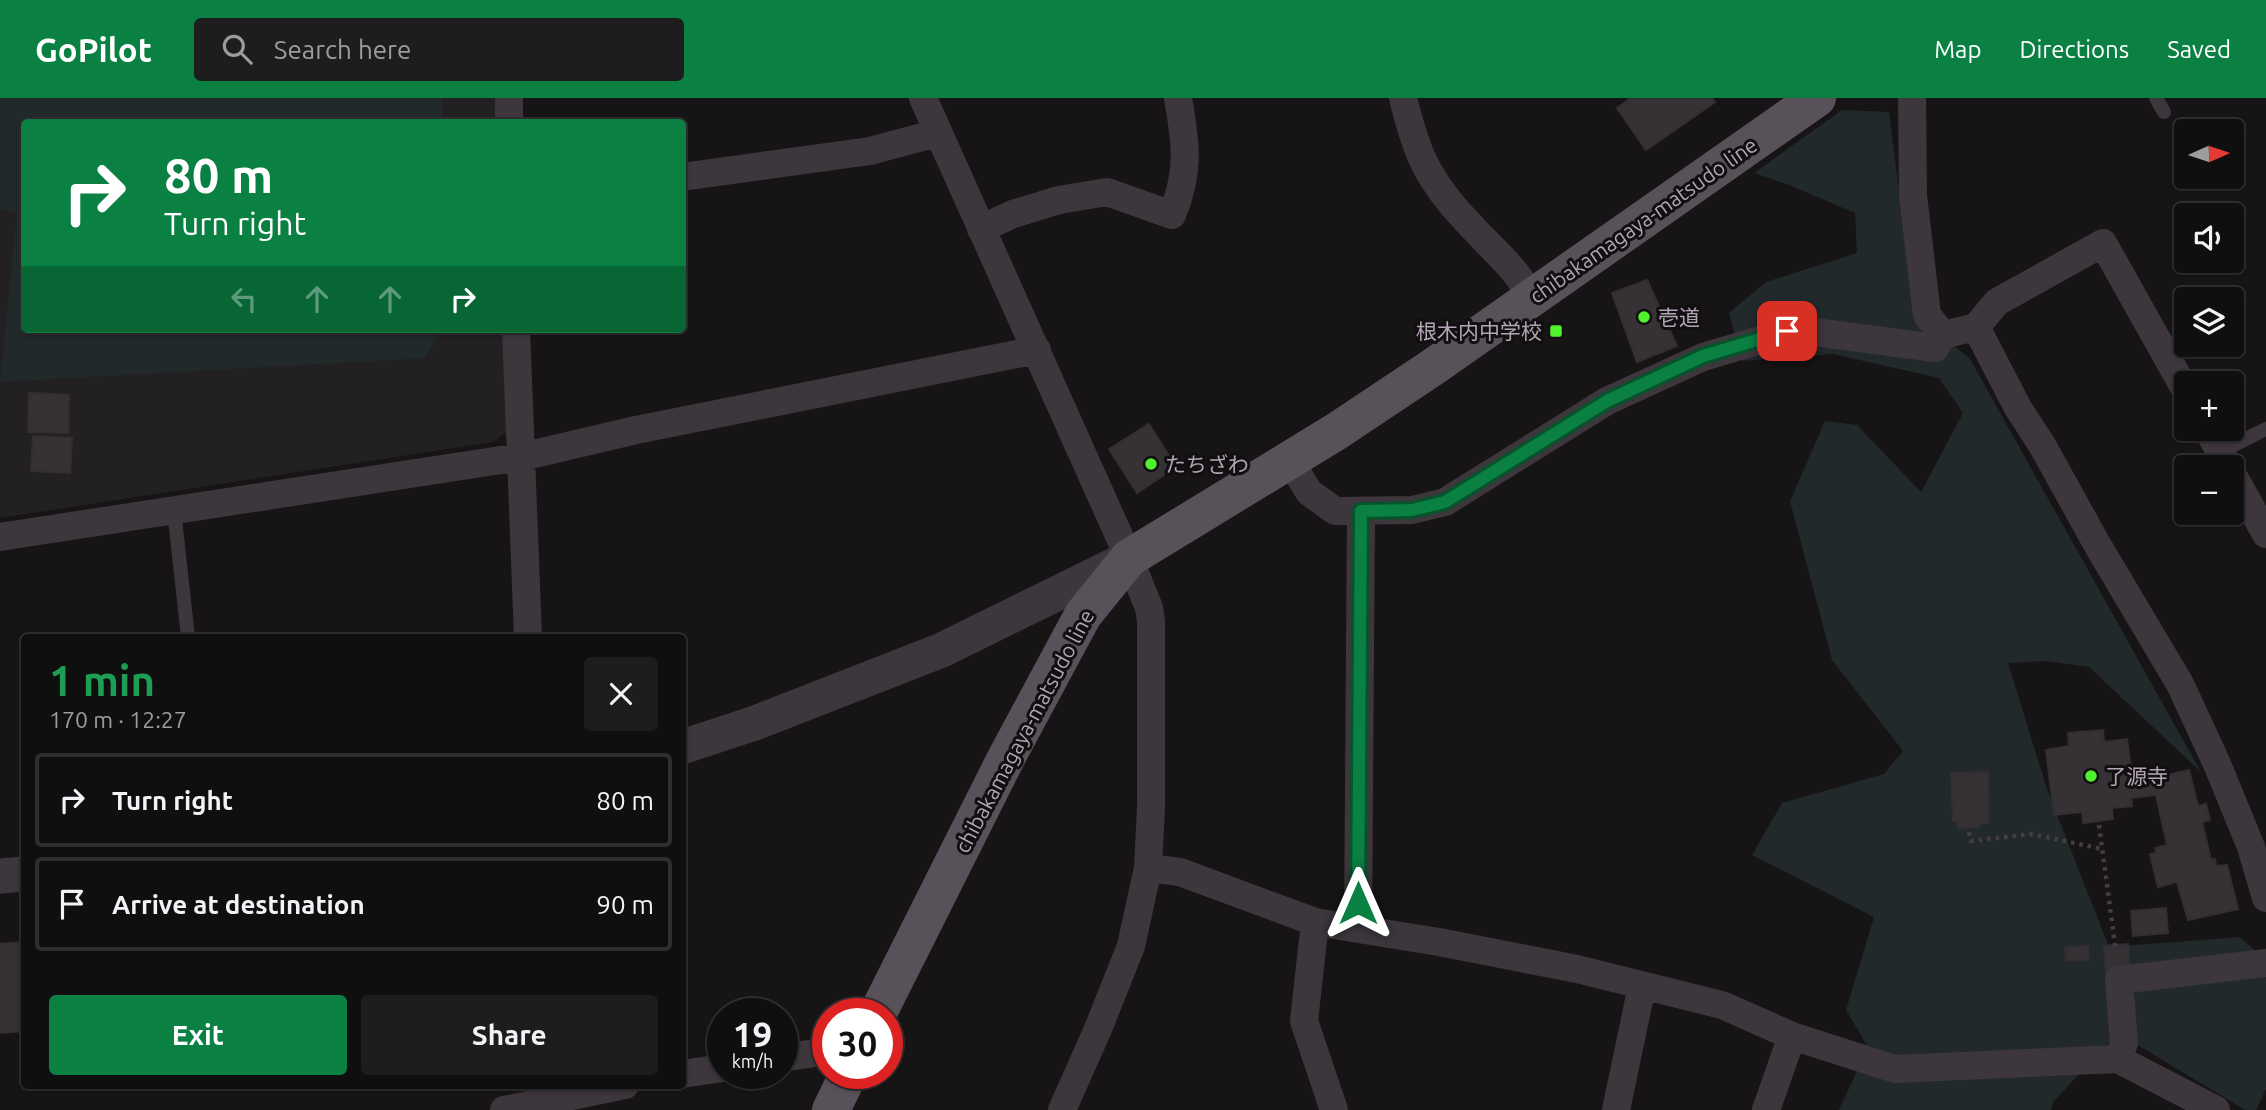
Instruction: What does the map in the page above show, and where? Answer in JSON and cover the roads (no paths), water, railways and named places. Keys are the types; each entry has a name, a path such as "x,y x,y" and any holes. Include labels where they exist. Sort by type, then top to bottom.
{"main road":[{"name":"chibakamagaya-matsudo line","path":"886,998 1005,760 1083,615 1129,558 1290,461 1433,367 1817,98"},
{"path":"831,1110 841,1089"}],"street":[{"path":"509,98 509,119"},
{"path":"923,98 1037,350 1149,608 1151,807 1148,868 1131,946 1062,1110"},
{"path":"981,229 1013,214 1059,200 1107,192 1172,215 1182,190 1185,169 1185,135 1178,98"},
{"path":"1403,98 1422,158 1443,192 1473,231 1507,262 1532,297"},
{"path":"1912,98 1913,195 1927,315 1943,335"},
{"path":"686,176 870,151 937,133"},
{"path":"1290,461 1309,492 1335,511 1412,510 1445,502 1607,401 1703,356 1787,331 1807,331 1935,348 1943,335 1976,327 1997,302 2103,243 2175,371"},
{"path":"1976,327 2018,408 2180,684 2251,847 2266,898"},
{"path":"516,333 528,634"},
{"path":"0,537 521,457 636,430 1037,350"},
{"path":"2244,494 2266,534"},
{"path":"1358,929 1361,511"},
{"path":"686,746 755,723 942,650 1129,558"},
{"path":"1148,868 1180,872 1315,922 1565,967 1722,1005 1792,1036 1895,1069 2118,1059 2216,1110"},
{"path":"0,876 21,874"},
{"path":"1315,922 1304,1021 1334,1110"},
{"path":"2118,1059 2124,1043 2119,980 2266,963"},
{"path":"1616,1110 1642,986"},
{"path":"1766,1110 1792,1036"},
{"path":"686,1073 707,1070"},
{"path":"504,1110 606,1089"}],"lane":[{"path":"2156,98 2164,112"},
{"path":"2222,455 2266,429"},
{"path":"174,510 188,634"}],"place":[{"name":"壱道","path":"1644,317"},
{"name":"根木内中学校","path":"1556,331"},
{"name":"たちざわ","path":"1151,464"},
{"name":"了源寺","path":"2091,776"}]}
